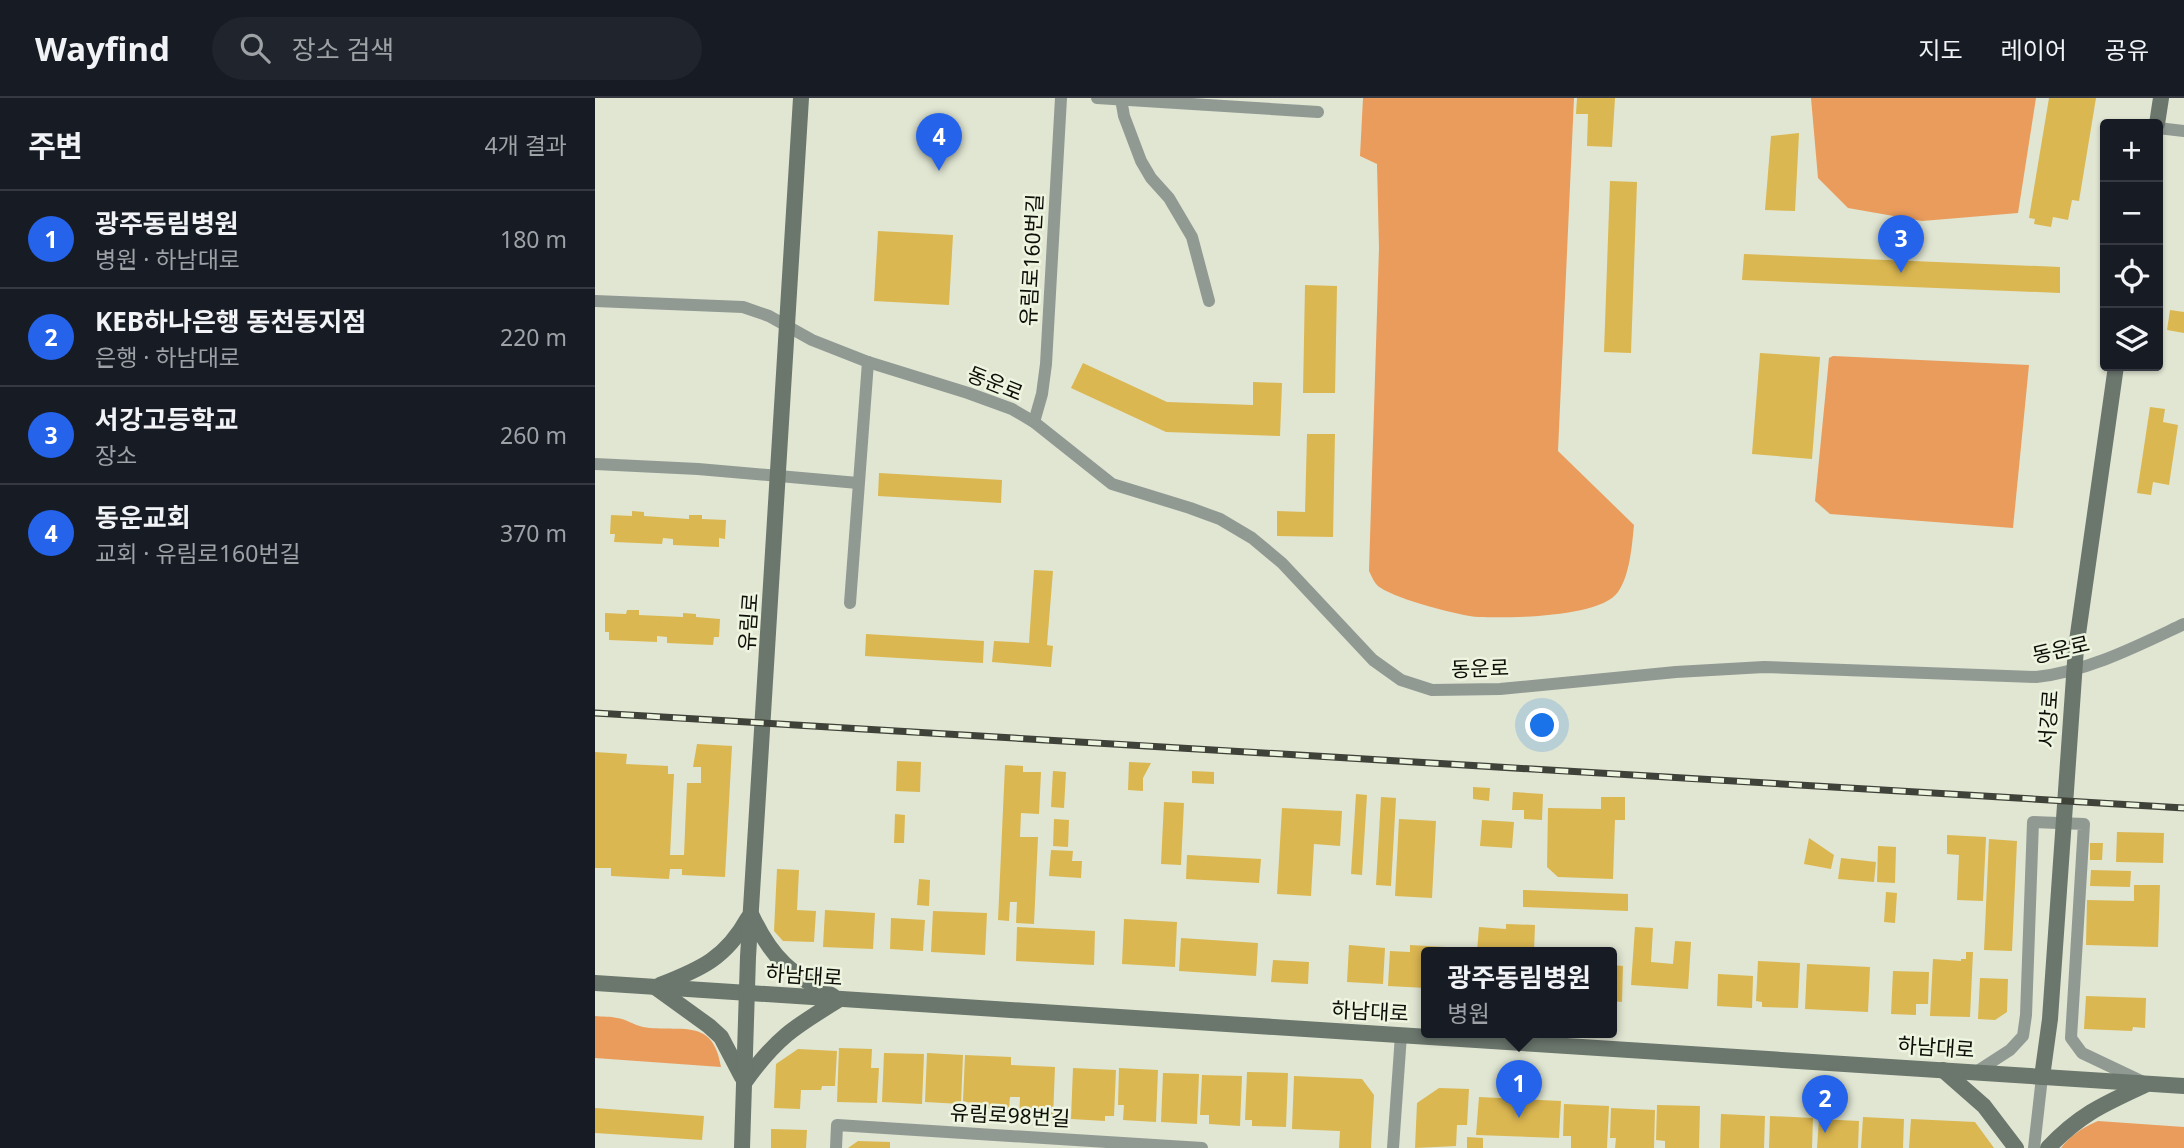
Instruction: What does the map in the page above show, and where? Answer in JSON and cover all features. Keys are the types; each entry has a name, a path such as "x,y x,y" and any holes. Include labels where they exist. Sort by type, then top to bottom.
{"main road":[{"name":"유림로","path":"742,1148 751,913 801,98"},
{"path":"2158,119 2161,98"},
{"name":"서강로","path":"2042,1077 2050,1019 2075,648 2115,371"},
{"path":"655,987 701,969 722,954 738,937 751,913"},
{"path":"751,913 771,952 786,968 800,979 839,999"},
{"name":"하남대로","path":"595,983 1421,1036"},
{"path":"655,987 721,1037 744,1083 765,1054 781,1038 839,999"},
{"name":"하남대로","path":"1447,1038 2184,1086"},
{"path":"1943,1070 1984,1105 2016,1148"},
{"path":"2049,1148 2065,1130 2090,1111 2148,1084"}],"street":[{"name":"유림로160번길","path":"1034,422 1042,394 1046,364 1061,98"},
{"path":"1097,98 1318,112"},
{"path":"1121,99 1124,116 1141,161 1151,178 1170,198 1192,237 1209,301"},
{"path":"2163,127 2184,131"},
{"name":"동운로","path":"595,301 743,307 769,316 811,340 868,362 1013,409 1034,422 1112,484 1220,519 1252,538 1282,563 1373,660 1401,680 1432,690 1500,689 1688,671 1764,667 2036,677 2053,675 2111,657 2184,624"},
{"path":"851,603 868,362"},
{"path":"595,464 698,469 858,483"},
{"path":"1976,1072 2010,1049 2023,1036 2033,822 2084,824 2071,1038 2082,1054 2148,1084"},
{"path":"1393,1148 1401,1035"},
{"path":"2034,1148 2042,1077"},
{"name":"유림로98번길","path":"836,1148 837,1125 1202,1148"}],"shaded area":[{"path":"1363,98 1574,98 1558,451 1634,525 1625,577 1618,592 1608,601 1574,612 1553,615 1479,617 1400,597 1379,587 1371,576 1369,571 1379,248 1377,164 1360,156"},
{"path":"1811,98 2036,98 2018,213 1922,221 1848,208 1818,178"},
{"path":"1833,356 2029,365 2013,528 1830,514 1815,501 1829,358"},
{"path":"595,1016 612,1017 643,1027 693,1030 703,1034 711,1040 717,1051 721,1067 595,1058"},
{"path":"2098,1121 2184,1127 2184,1148 2061,1148 2078,1132"}],"building":[{"path":"1577,98 1615,98 1612,147 1587,146 1588,114 1576,114"},
{"path":"2049,98 2096,98 2079,201 2072,200 2068,220 2053,217 2051,227 2034,224 2035,219 2029,218"},
{"path":"1799,133 1795,211 1765,210 1771,136"},
{"path":"1610,181 1637,182 1631,353 1604,352"},
{"path":"878,231 953,235 949,305 874,301"},
{"path":"1744,254 2060,267 2060,293 1742,280"},
{"path":"1305,285 1337,286 1335,393 1303,393"},
{"path":"2170,310 2184,312 2184,333 2167,330"},
{"path":"1760,353 1820,357 1812,459 1752,454"},
{"path":"1083,363 1167,402 1253,405 1253,382 1282,383 1280,436 1166,432 1071,388"},
{"path":"2150,407 2165,409 2163,422 2178,425 2169,485 2153,482 2151,495 2137,493"},
{"path":"1307,434 1335,434 1333,537 1277,536 1277,511 1305,512"},
{"path":"879,473 1002,480 1001,503 878,496"},
{"path":"632,511 644,512 644,516 689,519 689,515 702,515 702,519 726,520 725,539 719,538 719,547 673,545 673,539 663,538 662,544 614,542 615,534 610,534 611,515 632,516"},
{"path":"1034,570 1053,571 1047,645 1053,646 1051,667 992,662 994,641 1029,643"},
{"path":"627,610 639,610 639,615 683,617 683,613 720,619 719,637 714,637 713,645 667,643 667,637 657,636 657,642 609,640 609,632 605,632 605,613 626,614"},
{"path":"866,634 984,641 983,663 865,656"},
{"path":"697,744 732,746 725,877 682,875 682,869 670,869 669,879 611,876 611,868 595,868 595,752 627,754 626,764 668,766 668,774 674,774 670,855 684,855 687,783 701,783 701,767 693,767"},
{"path":"897,761 921,762 920,792 896,791"},
{"path":"1129,762 1151,763 1143,778 1143,791 1128,790"},
{"path":"1005,765 1023,766 1023,772 1041,772 1039,814 1021,813 1020,837 1038,837 1034,924 1016,923 1017,902 1010,902 1009,921 998,920"},
{"path":"1053,771 1066,772 1064,808 1051,807"},
{"path":"1192,771 1214,772 1214,784 1192,783"},
{"path":"1473,787 1490,788 1489,801 1473,799"},
{"path":"1513,792 1543,794 1542,820 1524,819 1524,810 1512,810"},
{"path":"1356,794 1367,795 1362,875 1351,874"},
{"path":"1381,797 1396,798 1391,886 1376,885"},
{"path":"1601,797 1625,797 1625,820 1615,820 1613,879 1558,877 1547,867 1548,808 1601,809"},
{"path":"1164,802 1184,803 1181,865 1161,864"},
{"path":"1282,808 1342,811 1340,846 1314,844 1311,896 1277,894"},
{"path":"895,814 905,815 904,843 894,843"},
{"path":"1054,819 1069,820 1068,847 1053,846"},
{"path":"1399,819 1436,821 1432,898 1395,896"},
{"path":"1482,820 1514,822 1512,848 1480,846"},
{"path":"2117,832 2164,833 2163,863 2116,862"},
{"path":"1947,835 1986,837 1983,901 1957,900 1959,855 1947,854"},
{"path":"1809,838 1834,855 1831,869 1804,864"},
{"path":"1989,839 2017,841 2012,951 1984,950"},
{"path":"2090,843 2103,843 2102,860 2090,860"},
{"path":"1878,846 1896,847 1895,883 1877,882"},
{"path":"1051,850 1073,851 1072,861 1082,861 1081,878 1049,876"},
{"path":"1187,855 1261,859 1259,883 1186,879"},
{"path":"1841,858 1876,862 1874,882 1838,879"},
{"path":"777,869 799,870 797,910 816,911 814,942 783,941 774,931"},
{"path":"2091,870 2131,871 2130,887 2090,886"},
{"path":"919,879 930,880 929,906 917,905"},
{"path":"2134,885 2160,885 2158,947 2086,945 2087,900 2134,901"},
{"path":"1523,890 1628,894 1628,911 1523,907"},
{"path":"1886,892 1897,893 1895,923 1884,922"},
{"path":"825,910 875,913 873,949 823,947"},
{"path":"933,911 987,913 985,955 931,952"},
{"path":"891,918 925,920 923,951 890,949"},
{"path":"1124,919 1177,922 1175,967 1122,964"},
{"path":"1506,924 1535,925 1534,947 1477,947 1479,927 1506,929"},
{"path":"1017,927 1095,931 1094,965 1016,961"},
{"path":"1635,927 1653,928 1651,962 1673,964 1675,941 1691,942 1688,989 1631,985"},
{"path":"1181,938 1258,943 1256,976 1179,971"},
{"path":"1349,945 1385,948 1383,984 1347,982"},
{"path":"1410,945 1446,947 1421,947 1421,988 1388,986 1390,951 1410,952"},
{"path":"1966,952 1973,952 1970,1017 1930,1016 1933,959 1961,961 1966,959"},
{"path":"1273,960 1309,962 1308,984 1271,982"},
{"path":"1758,961 1800,963 1798,1008 1762,1007 1762,1002 1756,1001"},
{"path":"1807,964 1870,967 1868,1012 1805,1009"},
{"path":"1617,965 1623,966 1622,1002 1617,1002"},
{"path":"1893,971 1929,972 1928,1004 1916,1004 1916,1015 1891,1014"},
{"path":"1718,974 1753,976 1752,1008 1717,1006"},
{"path":"1980,978 2008,979 2007,1012 1995,1020 1978,1019"},
{"path":"2086,996 2146,998 2145,1028 2133,1027 2132,1031 2084,1029"},
{"path":"839,1048 872,1049 871,1068 879,1068 877,1103 837,1102"},
{"path":"798,1049 837,1051 835,1086 822,1086 821,1090 801,1090 800,1109 774,1108 776,1064"},
{"path":"884,1053 924,1054 922,1104 882,1102"},
{"path":"927,1053 963,1055 961,1104 925,1102"},
{"path":"965,1055 1011,1057 1011,1065 1055,1067 1053,1118 1019,1119 1020,1097 1010,1097 1009,1109 975,1108 975,1104 963,1101"},
{"path":"1073,1068 1116,1070 1114,1116 1105,1116 1105,1121 1071,1119"},
{"path":"1119,1068 1158,1070 1156,1122 1123,1120 1124,1105 1118,1105"},
{"path":"1247,1072 1288,1073 1286,1127 1252,1126 1252,1120 1245,1120"},
{"path":"1163,1073 1199,1074 1197,1124 1161,1122"},
{"path":"1202,1075 1242,1076 1240,1126 1209,1124 1209,1115 1200,1115"},
{"path":"1294,1076 1362,1079 1374,1095 1371,1148 1339,1148 1340,1131 1292,1129"},
{"path":"1439,1088 1469,1089 1467,1125 1457,1125 1456,1146 1415,1148 1417,1103"},
{"path":"1479,1097 1561,1101 1559,1138 1476,1135"},
{"path":"1564,1104 1609,1106 1607,1148 1571,1148 1571,1136 1563,1136"},
{"path":"1657,1105 1700,1106 1699,1148 1665,1148 1665,1141 1656,1140"},
{"path":"595,1108 704,1116 702,1140 595,1133"},
{"path":"1611,1108 1655,1110 1654,1148 1615,1148 1616,1138 1610,1138"},
{"path":"1721,1114 1765,1116 1764,1148 1720,1148"},
{"path":"1770,1116 1813,1118 1812,1148 1769,1148"},
{"path":"1863,1117 1904,1119 1903,1148 1861,1148"},
{"path":"1819,1119 1859,1121 1858,1148 1817,1148"},
{"path":"1911,1119 1975,1122 1994,1148 1909,1148"},
{"path":"771,1129 807,1130 806,1148 771,1148"},
{"path":"1467,1137 1483,1138 1483,1148 1467,1148"},
{"path":"858,1141 890,1142 890,1148 848,1148"}],"railway":[{"path":"595,713 2184,808"}],"place":[{"name":"동운교회","path":"939,171"},
{"name":"서강고등학교","path":"1901,273"},
{"name":"광주동림병원","path":"1519,1118"},
{"name":"KEB하나은행 동천동지점","path":"1825,1133"}]}
